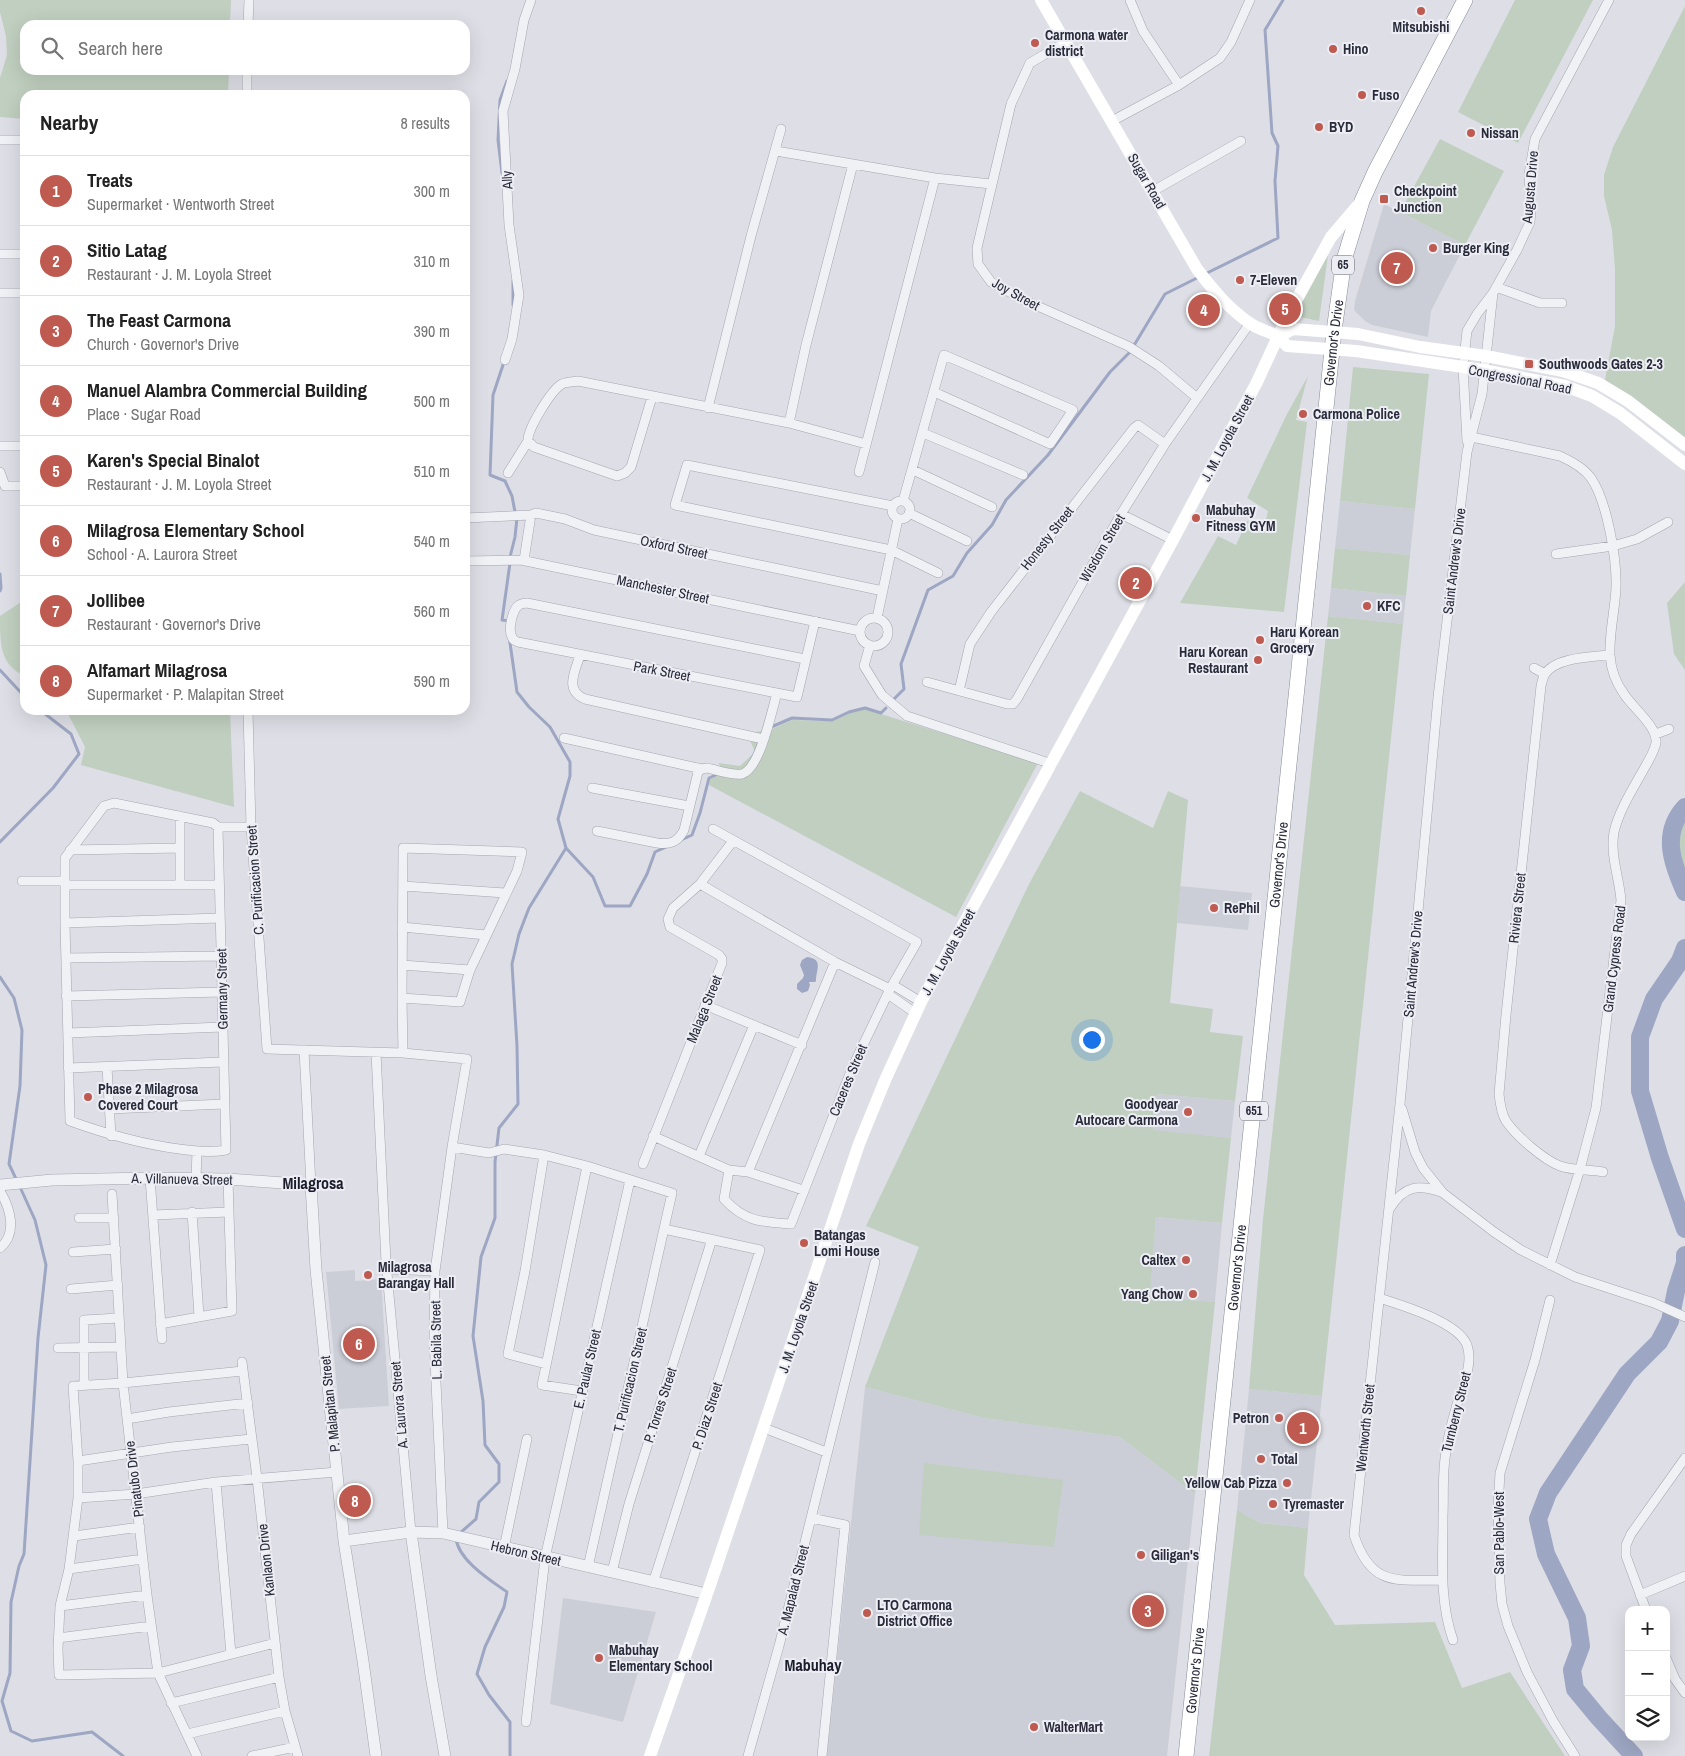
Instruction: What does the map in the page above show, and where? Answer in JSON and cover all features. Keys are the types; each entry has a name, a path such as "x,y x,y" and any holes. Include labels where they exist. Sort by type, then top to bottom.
{"highway":[{"name":"Governor's Drive","path":"1186,1756 1334,331 1344,260 1362,201 1375,172 1465,0"}],"main road":[{"name":"Sugar Road","path":"1041,0 1197,269 1210,287 1225,303 1250,323 1278,337 1287,346 1333,348"},
{"name":"J. M. Loyola Street","path":"650,1756 764,1428 859,1144 918,1008 1173,540 1257,382 1288,315 1331,237 1362,201"},
{"path":"1278,337 1293,329 1334,331"},
{"name":"Congressional Road","path":"1334,331 1420,347 1486,356 1563,371 1598,383 1628,401 1685,445"},
{"name":"Congressional Road","path":"1333,348 1484,370 1565,386 1592,396 1620,413 1685,464"}],"street":[{"path":"248,20 249,0"},
{"name":"Ally","path":"505,360 512,339 519,295 509,225 504,111 515,69 524,20 531,0"},
{"path":"1130,0 1143,31 1179,85"},
{"path":"1112,121 1179,85 1220,58 1231,42 1250,0"},
{"name":"Augusta Drive","path":"1463,368 1467,331 1494,290 1517,250 1530,222 1529,174 1535,139 1609,0"},
{"name":"Joy Street","path":"1066,42 1030,63 1011,104 976,248 978,264 991,282 1026,301 1132,349 1159,366 1197,398"},
{"path":"247,75 247,90"},
{"path":"708,408 753,227 781,129"},
{"path":"0,140 20,140"},
{"path":"1153,191 1241,141"},
{"path":"776,151 935,178 991,184"},
{"path":"789,423 806,345 853,164"},
{"path":"859,472 935,178"},
{"path":"0,254 20,254"},
{"path":"1494,290 1540,303 1562,303"},
{"name":"Augusta Drive","path":"1484,370 1494,290"},
{"path":"0,293 20,293"},
{"name":"Wisdom Street","path":"927,682 1007,704 1013,704 1018,699 1121,514 1165,444 1250,323"},
{"path":"903,501 944,355 1073,410 1050,444 934,392"},
{"name":"Saint Andrew's Drive","path":"1463,368 1469,436"},
{"name":"Saint Andrew's Drive","path":"1484,370 1482,394 1469,436 1438,697 1400,1104 1423,1168 1444,1194 1501,1237 1521,1250 1575,1277 1654,1303 1685,1317"},
{"path":"508,473 528,441 530,431 547,400 562,384 578,381 789,423 866,444"},
{"path":"528,441 534,447 617,476 625,473 631,467 652,396"},
{"name":"Honesty Street","path":"959,691 970,644 991,612 1134,428 1138,425 1142,427 1165,444"},
{"path":"923,433 1023,475"},
{"path":"1469,436 1560,456 1571,461 1590,477 1599,494 1613,546 1616,587 1610,655 1614,675 1623,693 1656,734 1669,729"},
{"path":"0,446 20,446"},
{"path":"893,506 687,465 675,505 891,550 938,573"},
{"path":"913,470 992,507"},
{"path":"0,472 4,486 20,486"},
{"path":"898,518 892,512 893,506 897,502 903,501 908,505 909,513"},
{"name":"Oxford Street","path":"470,518 532,515 536,513 550,515 594,530 883,591"},
{"path":"898,518 906,517 909,513"},
{"path":"909,513 967,542"},
{"path":"1121,514 1173,540"},
{"path":"524,560 532,515"},
{"path":"877,618 898,518"},
{"path":"1556,554 1613,546 1637,538 1668,522"},
{"name":"Manchester Street","path":"470,562 524,560 860,631"},
{"name":"Park Street","path":"806,659 544,605 526,603 519,605 514,611 510,634 512,639 518,642 797,697 806,659 815,621"},
{"path":"877,618 885,623 888,636 882,643 874,646 862,640 860,631 864,622 868,619 877,618"},
{"path":"870,645 864,666 882,695 907,716 1052,764"},
{"path":"580,655 572,682 573,690 577,696 763,739"},
{"path":"1534,668 1545,674 1552,667 1562,662 1610,655"},
{"name":"Riviera Street","path":"1545,674 1539,698 1507,1005 1499,1094 1500,1107 1505,1120 1514,1131 1552,1161 1570,1169 1603,1172"},
{"path":"564,738 702,769 708,768 741,774 747,771 754,762 777,693"},
{"name":"C. Purificacion Street","path":"248,715 251,827 267,1049 304,1050"},
{"name":"Grand Cypress Road","path":"1550,1265 1580,1169 1596,1108 1621,900 1613,851 1614,832 1620,816 1651,756 1656,744 1656,734"},
{"path":"596,831 666,844 675,842 681,837 684,830 696,777 702,769"},
{"path":"592,788 689,806"},
{"path":"196,1179 197,1151 150,1145 111,1136 70,1121 66,996 65,858 104,806 114,803 213,823 218,827 251,827"},
{"path":"180,816 180,885"},
{"name":"Germany Street","path":"197,1151 226,1150 218,827"},
{"path":"713,829 733,841"},
{"name":"Malaga Street","path":"643,1164 722,963 719,955 670,927 668,919 673,908 700,884 733,841"},
{"name":"Caceres Street","path":"729,1170 724,1199 735,1211 761,1222 791,1224 853,1066 890,989 917,942 733,841"},
{"path":"70,850 180,848"},
{"path":"304,1050 403,1053 402,998 402,927 403,848 522,852 517,871 470,970 460,1002 402,998"},
{"path":"22,881 219,885"},
{"path":"700,884 835,962 890,989 908,994 918,1008"},
{"path":"403,886 505,893"},
{"path":"65,923 220,918"},
{"path":"402,927 486,935"},
{"path":"66,958 221,956"},
{"path":"748,1172 835,962"},
{"path":"402,965 470,970"},
{"path":"890,989 903,1005 918,1008"},
{"path":"66,996 222,992"},
{"path":"705,1005 802,1045"},
{"path":"699,1156 754,1025"},
{"path":"68,1033 222,1027"},
{"name":"P. Malapitan Street","path":"304,1050 316,1270 344,1541 376,1756"},
{"name":"A. Laurora Street","path":"376,1052 387,1269 411,1532 431,1676 445,1756"},
{"name":"L. Babila Street","path":"403,1053 467,1059 452,1147 435,1271 434,1339 447,1534"},
{"path":"68,1068 224,1062"},
{"path":"107,1067 111,1136"},
{"path":"110,1109 224,1104"},
{"name":"Wentworth Street","path":"1400,1104 1354,1535 1360,1552 1368,1565 1387,1578 1442,1580"},
{"path":"653,1136 729,1170 748,1172 803,1190"},
{"path":"452,1147 489,1153 504,1149 544,1156 587,1166 630,1180"},
{"path":"544,1156 525,1271 508,1354 546,1364"},
{"path":"582,1391 542,1385 587,1166"},
{"path":"150,1178 162,1339"},
{"name":"A. Villanueva Street","path":"2,1187 52,1180 150,1178 228,1179 311,1186"},
{"path":"160,1324 232,1311 228,1179"},
{"name":"T. Purificacion Street","path":"588,1567 672,1193 630,1180"},
{"name":"E. Paular Street","path":"526,1722 545,1558 630,1180"},
{"path":"0,1248 6,1243 9,1236 11,1218 2,1187"},
{"path":"1389,1210 1396,1198 1416,1187 1427,1188 1444,1194"},
{"name":"Pinatubo Drive","path":"112,1194 123,1383 147,1595 158,1673 197,1756"},
{"path":"192,1212 199,1316"},
{"path":"153,1215 228,1212"},
{"path":"79,1218 114,1218"},
{"path":"664,1229 712,1240"},
{"name":"P. Diaz Street","path":"654,1583 760,1250 712,1240"},
{"name":"P. Torres Street","path":"612,1572 629,1504 712,1240"},
{"path":"73,1252 116,1249"},
{"name":"A. Mapalad Street","path":"748,1756 779,1646 875,1262"},
{"path":"387,1269 435,1271"},
{"path":"71,1289 118,1285"},
{"path":"1379,1298 1410,1307 1432,1318 1461,1335 1467,1345 1476,1341"},
{"name":"San Pablo-West","path":"1550,1300 1535,1360 1500,1473 1498,1508 1500,1584 1502,1604 1508,1626 1527,1672 1553,1721 1575,1756"},
{"path":"84,1385 84,1320 119,1318"},
{"name":"Turnberry Street","path":"1453,1640 1447,1623 1442,1580 1445,1454 1456,1406 1467,1370 1469,1358 1467,1345"},
{"path":"58,1348 121,1347"},
{"name":"Kanlaon Drive","path":"123,1383 242,1367 257,1478 279,1677 285,1711 297,1751"},
{"path":"123,1383 73,1386 78,1462 78,1498 69,1569 60,1606 58,1638 59,1675 158,1673 275,1642"},
{"path":"127,1419 248,1403"},
{"path":"764,1428 826,1452"},
{"path":"78,1462 251,1439"},
{"path":"504,1548 527,1439"},
{"path":"1644,1606 1626,1556 1626,1544 1631,1534 1685,1458"},
{"path":"78,1498 136,1494 216,1482 337,1472"},
{"path":"216,1482 231,1654"},
{"path":"811,1518 844,1525 822,1756"},
{"path":"74,1536 140,1527"},
{"name":"Hebron Street","path":"344,1541 411,1532 447,1534 707,1594"},
{"path":"69,1569 143,1559"},
{"path":"1640,1595 1685,1576"},
{"path":"60,1606 147,1595"},
{"path":"58,1638 151,1626"},
{"path":"1670,1667 1675,1679 1685,1693"},
{"path":"171,1703 279,1677"},
{"path":"187,1734 285,1711"},
{"path":"256,1756 297,1751"}],"shaded area":[{"path":"1384,204 1465,245 1431,311 1428,337 1372,325 1354,310"},
{"path":"1340,501 1415,509 1410,555 1335,548"},
{"name":"KFC","path":"1331,588 1406,596 1403,624 1328,616"},
{"name":"RePhil","path":"1180,886 1252,893 1248,930 1177,923"},
{"name":"Goodyear Autocare Carmona","path":"1157,1094 1235,1101 1231,1138 1153,1131"},
{"name":"Caltex","path":"1156,1217 1222,1223 1215,1302 1150,1297"},
{"path":"355,1270 355,1281 381,1279 389,1406 339,1409 326,1272"},
{"path":"865,1387 984,1418 1120,1437 1195,1494 1167,1756 827,1756"},
{"path":"1249,1389 1322,1396 1308,1528 1260,1523 1237,1510"},
{"name":"Mabuhay Elementary School","path":"563,1598 656,1612 623,1722 550,1704"}],"green space":[{"path":"0,0 231,0 230,20 20,20 20,75 229,75 228,90 20,90 20,119 0,117 0,78 7,55 6,36 0,12"},
{"path":"1515,0 1593,0 1518,143 1458,112"},
{"path":"1685,6 1685,442 1605,380 1615,326 1615,269 1612,230 1604,196 1604,175 1613,147"},
{"path":"1440,139 1504,171 1465,245 1400,212"},
{"path":"1328,255 1319,321 1295,316"},
{"path":"1353,367 1429,374 1415,509 1340,501"},
{"path":"1308,376 1296,420 1307,422 1284,612 1180,603 1218,536 1236,545 1247,521 1264,528 1268,511 1247,498 1287,414"},
{"path":"1335,548 1410,555 1406,596 1331,588"},
{"path":"1685,582 1685,670 1674,654 1667,603"},
{"path":"20,603 20,673 11,666 3,653 0,616"},
{"path":"1328,616 1403,624 1322,1396 1249,1389 1263,1219"},
{"path":"865,709 1038,763 956,917 709,785 710,779 721,774 719,763 740,766 755,752 747,733 770,730 792,720 832,721"},
{"path":"69,715 230,715 234,807 81,765 85,747"},
{"path":"1080,791 1153,828 1168,791 1188,800 1170,1003 1213,1009 1210,1032 1243,1036 1235,1101 1157,1094 1153,1130 1231,1138 1222,1223 1156,1217 1150,1297 1215,1302 1195,1494 1120,1437 984,1418 865,1387 919,1247 866,1226 1029,884"},
{"path":"1685,807 1685,871 1674,867 1671,842 1673,828 1679,814"},
{"path":"924,1463 1063,1480 1054,1547 919,1535"},
{"path":"1237,1510 1260,1523 1308,1528 1304,1575 1335,1625 1435,1622 1462,1688 1510,1672 1565,1756 1209,1756"}],"water":[{"path":"807,957 816,960 818,969 816,981 809,982 808,991 802,993 797,989 797,984 804,975 800,965 802,960"}],"waterway":[{"path":"1205,274 1278,238 1275,181 1278,146 1272,133 1265,30 1283,0"},
{"path":"502,173 498,140 500,100 507,81"},
{"path":"894,699 904,689 901,664 928,590 953,576 967,553 992,525 1006,500 1048,455 1110,372 1130,352 1165,294 1199,277"},
{"path":"513,281 513,305"},
{"path":"504,362 493,395 490,475 505,481 512,496 515,512"},
{"path":"510,557 517,518"},
{"path":"509,623 509,621 502,620 510,563"},
{"path":"0,574 0,591"},
{"path":"509,636 517,692 529,707 550,727 570,762 570,776 558,819 566,848 593,877 605,906 630,906 647,874 655,852 666,847"},
{"path":"0,670 20,692"},
{"path":"769,728 792,718 832,720 849,712 865,708 881,713 886,708"},
{"path":"0,842 53,788 79,754 71,734 46,715"},
{"path":"681,840 692,835 709,778 720,773"},
{"path":"1685,807 1673,827 1671,838 1673,859 1685,892"},
{"path":"460,1533 476,1519 479,1502 499,1482 499,1464 485,1445 483,1401 473,1336 481,1257 495,1218 495,1162 499,1128 518,1104 512,964 519,934 529,908 566,848"},
{"path":"1685,948 1680,961 1654,999 1640,1037 1640,1091 1660,1158 1685,1229"},
{"path":"0,977 14,998 22,1030 20,1086 9,1164 17,1181"},
{"path":"20,1187 35,1220 46,1265 38,1338 24,1554 19,1566 11,1602 10,1673 2,1701 11,1731 32,1741 92,1732 123,1756"},
{"path":"1634,1756 1575,1689 1572,1670 1581,1646 1577,1618 1546,1554 1538,1519 1548,1493 1627,1374 1659,1342 1670,1321 1676,1291 1685,1263 1685,1255"},
{"path":"456,1538 462,1554 469,1562 507,1592 504,1607 485,1647 477,1674 489,1695 510,1722 510,1756"}],"place":[{"name":"Mitsubishi","path":"1421,11"},
{"name":"Carmona water district","path":"1035,43"},
{"name":"Hino","path":"1333,49"},
{"name":"Fuso","path":"1362,95"},
{"name":"BYD","path":"1319,127"},
{"name":"Nissan","path":"1471,133"},
{"name":"Checkpoint Junction","path":"1384,199"},
{"name":"Burger King","path":"1433,248"},
{"name":"Jollibee","path":"1397,268"},
{"name":"7-Eleven","path":"1240,280"},
{"name":"Karen's Special Binalot","path":"1285,309"},
{"name":"Manuel Alambra Commercial Building","path":"1204,310"},
{"name":"Southwoods Gates 2-3","path":"1529,364"},
{"name":"Carmona Police","path":"1303,414"},
{"name":"Mabuhay Fitness GYM","path":"1196,518"},
{"name":"Sitio Latag","path":"1136,583"},
{"name":"KFC","path":"1367,606"},
{"name":"Haru Korean Grocery","path":"1260,640"},
{"name":"Haru Korean Restaurant","path":"1258,660"},
{"name":"RePhil","path":"1214,908"},
{"name":"Phase 2 Milagrosa Covered Court","path":"88,1097"},
{"name":"Goodyear Autocare Carmona","path":"1188,1112"},
{"name":"Batangas Lomi House","path":"804,1243"},
{"name":"Caltex","path":"1186,1260"},
{"name":"Milagrosa Barangay Hall","path":"368,1275"},
{"name":"Yang Chow","path":"1193,1294"},
{"name":"Milagrosa Elementary School","path":"359,1344"},
{"name":"Petron","path":"1279,1418"},
{"name":"Treats","path":"1303,1428"},
{"name":"Total","path":"1261,1459"},
{"name":"Yellow Cab Pizza","path":"1287,1483"},
{"name":"Alfamart Milagrosa","path":"355,1501"},
{"name":"Tyremaster","path":"1273,1504"},
{"name":"Giligan's","path":"1141,1555"},
{"name":"The Feast Carmona","path":"1148,1611"},
{"name":"LTO Carmona District Office","path":"867,1613"},
{"name":"Mabuhay Elementary School","path":"599,1658"},
{"name":"WalterMart","path":"1034,1727"}],"district":[{"name":"Milagrosa","path":"313,1183"},
{"name":"Mabuhay","path":"813,1665"}]}
